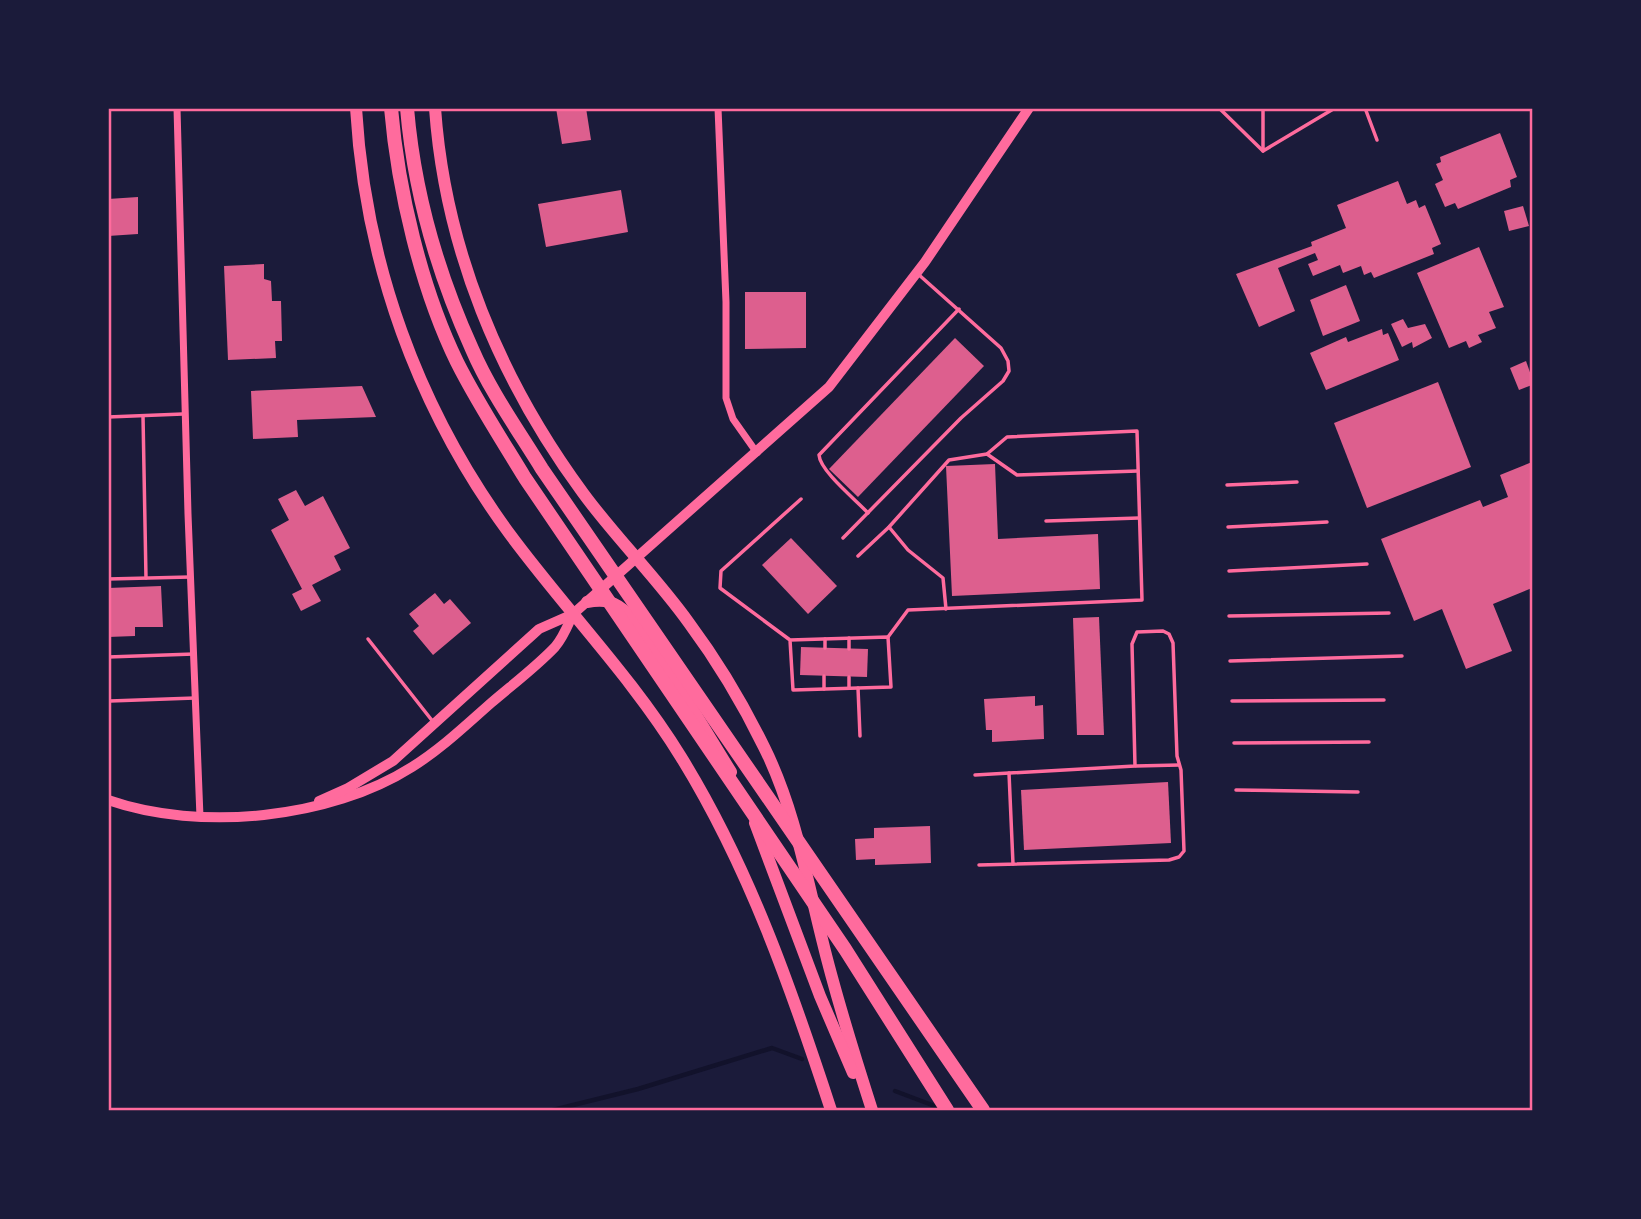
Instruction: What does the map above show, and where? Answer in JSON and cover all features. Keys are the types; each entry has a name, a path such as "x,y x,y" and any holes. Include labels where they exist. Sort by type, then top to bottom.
{"highway":[{"path":"356,108 365,192 374,243 405,347 429,399 479,489 509,533 639,694 681,756 719,823 761,913 831,1111"},
{"path":"391,108 404,203 430,293 456,360 526,478 845,949 947,1111"},
{"path":"407,108 421,197 445,281 472,351 503,408 542,469 983,1111"},
{"path":"435,108 443,182 453,227 497,351 518,392 583,492 688,621 723,674 765,749 793,826 834,988 871,1111"},
{"path":"587,602 610,601 628,614 674,679 725,760 764,846 820,996 871,1111"}],"street":[{"path":"177,108 200,817"},
{"path":"718,108 726,302 726,398 733,419 757,453"},
{"path":"295,809 348,788 377,772 435,724 539,629 573,614 829,387 917,273 1029,108"},
{"path":"108,800 136,810 160,814 200,817 250,815 351,797 374,788 413,767 448,740 557,645 573,614"},
{"path":"435,724 448,740"}],"lane":[{"path":"1219,108 1264,151"},
{"path":"1263,108 1264,151"},
{"path":"1264,151 1335,108"},
{"path":"1365,108 1377,139"},
{"path":"842,538 961,418 1003,381 1009,371 1008,361 1000,348 917,273"},
{"path":"868,513 831,476 819,461 819,455 959,309"},
{"path":"108,417 185,414"},
{"path":"143,416 146,578"},
{"path":"790,640 793,690 891,687 888,637 908,610 1142,600 1137,431 1007,437 987,454 949,460 889,527 858,556"},
{"path":"987,454 1017,475 1138,471"},
{"path":"1227,485 1297,482"},
{"path":"801,499 722,571 720,588 790,640 888,637"},
{"path":"1046,521 1139,518"},
{"path":"1228,527 1327,522"},
{"path":"889,527 908,550 943,578 946,608"},
{"path":"1228,571 1367,564"},
{"path":"108,579 191,577"},
{"path":"1229,616 1389,613"},
{"path":"979,865 1169,860 1179,857 1184,851 1173,643 1169,634 1163,631 1137,632 1132,643 1135,766"},
{"path":"849,638 849,649"},
{"path":"368,639 435,724"},
{"path":"825,639 825,648"},
{"path":"108,657 194,654"},
{"path":"1230,661 1402,656"},
{"path":"824,676 824,689"},
{"path":"849,677 849,688"},
{"path":"858,688 860,736"},
{"path":"108,704 110,701 195,698"},
{"path":"1232,701 1384,700"},
{"path":"1234,743 1369,742"},
{"path":"975,775 1180,765"},
{"path":"1009,773 1013,864"},
{"path":"1236,790 1358,792"}],"building":[{"path":"556,108 586,108 591,140 562,144"},
{"path":"1500,133 1517,177 1510,180 1511,187 1458,209 1455,203 1445,207 1435,184 1443,180 1436,164 1441,162 1440,157"},
{"path":"1398,181 1407,204 1416,200 1419,208 1425,205 1441,244 1432,248 1434,254 1374,278 1371,272 1364,275 1361,266 1343,273 1340,265 1313,276 1308,264 1318,260 1315,253 1278,268 1295,311 1259,327 1236,274 1312,246 1311,242 1346,228 1337,205"},
{"path":"621,190 628,232 546,247 538,204"},
{"path":"138,197 138,234 108,236 108,199"},
{"path":"1523,206 1529,226 1509,231 1504,211"},
{"path":"1479,247 1504,307 1489,312 1496,328 1478,335 1482,342 1469,348 1466,341 1449,348 1417,273"},
{"path":"264,264 264,279 271,281 272,301 281,301 282,341 275,341 276,358 228,360 224,266"},
{"path":"1346,285 1360,321 1323,336 1310,300"},
{"path":"745,292 806,292 806,348 745,349"},
{"path":"1403,319 1408,328 1425,324 1432,338 1413,348 1412,342 1402,347 1391,324"},
{"path":"1382,329 1383,335 1388,333 1399,360 1326,390 1310,353 1346,337 1348,342"},
{"path":"955,338 984,366 858,497 829,469"},
{"path":"1526,361 1532,385 1519,390 1510,368"},
{"path":"1438,382 1471,467 1367,508 1334,423"},
{"path":"362,386 376,417 297,420 298,437 253,439 251,391"},
{"path":"1532,462 1532,588 1493,604 1512,651 1466,669 1442,609 1414,621 1381,539 1480,500 1483,507 1508,497 1500,475"},
{"path":"995,464 998,539 1098,534 1100,589 952,596 946,466"},
{"path":"296,490 305,506 323,496 350,548 334,556 341,570 312,585 321,601 301,611 292,594 302,589 271,530 289,520 278,499"},
{"path":"791,538 837,586 808,614 762,565"},
{"path":"161,586 163,627 135,627 135,636 108,637 108,588"},
{"path":"435,593 444,604 450,599 471,623 433,655 413,631 419,626 409,614"},
{"path":"1099,617 1104,735 1077,735 1073,618"},
{"path":"801,647 868,649 867,677 800,675"},
{"path":"1035,696 1035,706 1043,705 1044,739 992,742 992,730 986,730 984,699"},
{"path":"1168,782 1171,843 1024,850 1021,790"},
{"path":"930,826 931,863 875,865 875,859 856,860 855,839 874,838 874,828"}],"waterway":[{"path":"553,1110 638,1089 772,1048 802,1059"},
{"path":"895,1091 940,1108"}]}
